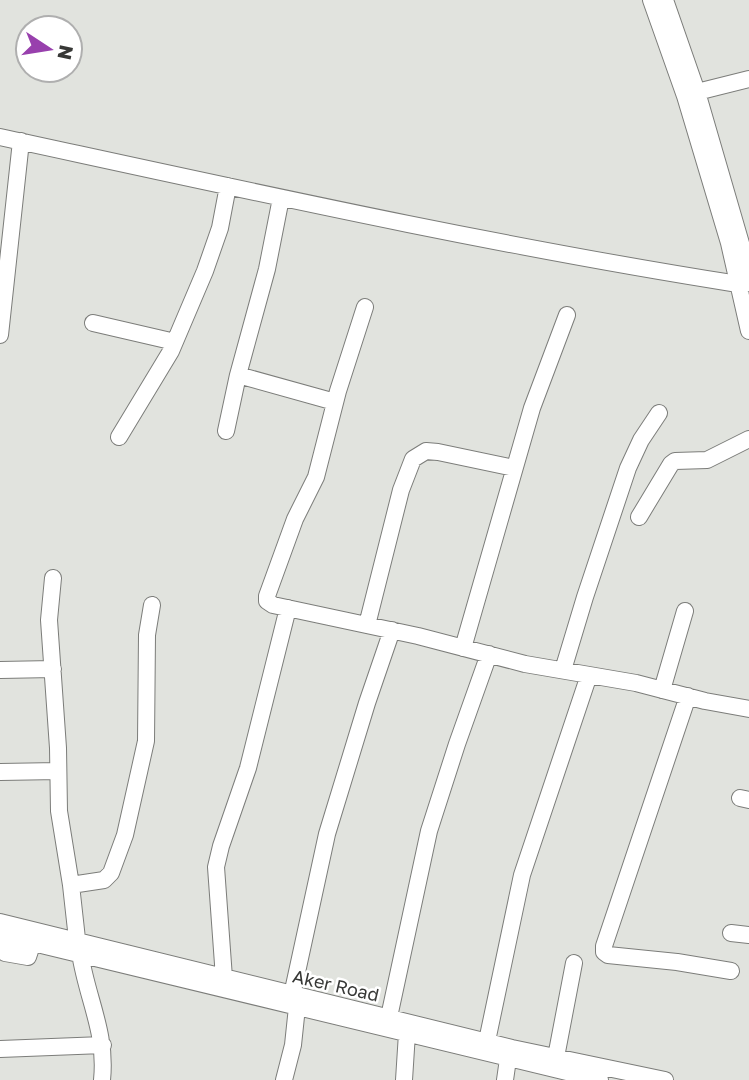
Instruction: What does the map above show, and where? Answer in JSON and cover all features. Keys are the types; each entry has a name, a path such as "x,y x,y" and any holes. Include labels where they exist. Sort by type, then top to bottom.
{"street":[{"path":"651,0 685,96 743,284 749,331"},
{"path":"665,0 746,245 748,265"},
{"path":"697,92 749,79"},
{"path":"0,137 281,198 588,260 743,284"},
{"path":"0,335 21,141"},
{"path":"119,437 175,342 220,228 228,186"},
{"path":"226,430 267,269 281,198"},
{"path":"365,307 335,402 316,477 295,519 267,601 273,605 489,654 749,709"},
{"path":"463,648 532,408 567,315"},
{"path":"93,323 175,342"},
{"path":"238,375 335,402"},
{"path":"563,670 588,585 628,468 640,440 659,413"},
{"path":"639,517 675,461 706,460 749,439"},
{"path":"367,625 401,490 413,458 426,451 438,452 514,468"},
{"path":"53,578 49,620 59,811 84,978 103,1045 102,1080"},
{"path":"71,886 104,880 111,873 125,835 146,741 147,635 152,605"},
{"path":"224,978 216,867 248,768 288,608"},
{"path":"662,690 685,611"},
{"path":"284,1080 293,1045 295,1001 327,834 392,630"},
{"path":"389,1017 429,831 489,654"},
{"path":"0,670 53,669"},
{"path":"487,1041 523,875 589,675"},
{"path":"688,696 604,952 608,956 677,962 731,971"},
{"path":"0,772 58,771"},
{"path":"731,933 749,935"},
{"name":"Aker Road","path":"1,934 78,946 224,978 295,1001"},
{"name":"Aker Road","path":"1,934 33,942 78,946 349,1014 407,1033 508,1059 600,1080"},
{"path":"556,1057 574,963"},
{"name":"Aker Road","path":"349,1014 389,1017 664,1080"},
{"path":"404,1080 407,1033"},
{"path":"0,1049 103,1045"},
{"path":"505,1080 508,1059"}]}
